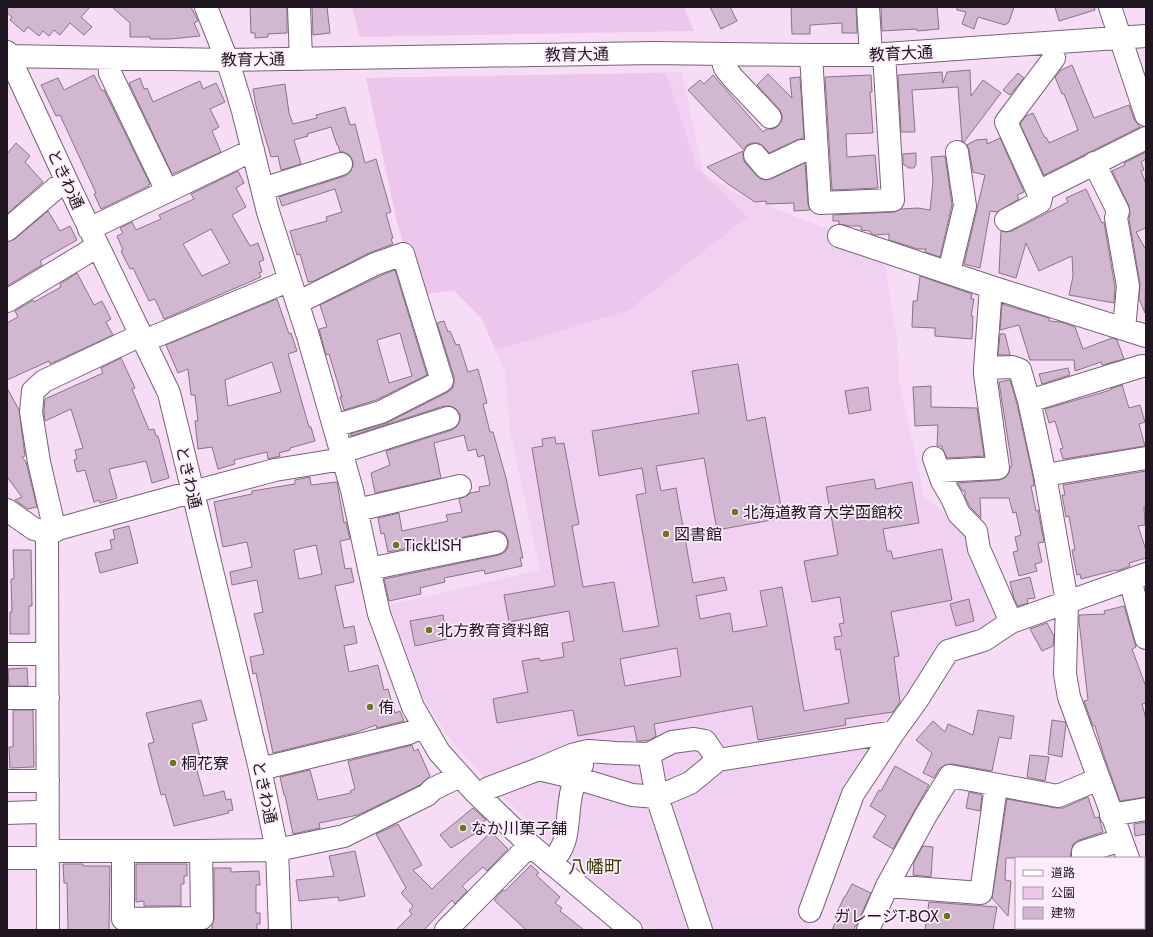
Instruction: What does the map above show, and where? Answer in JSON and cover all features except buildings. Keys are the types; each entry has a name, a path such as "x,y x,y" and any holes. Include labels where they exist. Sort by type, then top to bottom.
{"street":[{"path":"206,7 228,60 275,234 298,302 334,426 357,510 379,614 413,707 439,752 460,776 530,845 631,930"},
{"path":"299,7 301,58"},
{"path":"811,55 820,203 893,200 878,55 868,7"},
{"path":"1110,7 1146,115"},
{"name":"教育大通","path":"8,54 109,58 228,60 653,53 878,55 1146,36"},
{"name":"ときわ通","path":"8,54 67,182 169,393 260,769 277,850 280,930"},
{"path":"721,54 724,68 770,117"},
{"path":"109,58 110,73 167,191"},
{"path":"1054,58 1006,122 1038,192 1146,138"},
{"path":"7,301 94,238 167,191 253,150"},
{"path":"755,155 766,168 802,151 817,150"},
{"path":"949,272 965,206 957,152"},
{"path":"1029,401 1144,372 1133,332 1128,286 1116,218 1118,211 1094,163"},
{"path":"263,189 341,164"},
{"path":"7,230 56,188 67,182"},
{"path":"1006,220 1040,202 1043,189"},
{"path":"839,236 991,287 1133,332"},
{"path":"298,302 374,264 403,254 442,381 380,412 334,426"},
{"path":"48,930 43,854 48,780 47,654 51,531 31,412 33,391 44,381 142,338 156,336 290,280"},
{"path":"991,287 985,374 998,468 937,465 942,481 959,514 976,531 979,549 1011,622"},
{"path":"985,368 1012,367 1020,370 1029,401 1045,475 1068,602 1065,674 1069,697 1124,849 1083,852 1083,857"},
{"path":"8,513 34,529 51,531 193,491 342,455 351,449 448,418"},
{"path":"1045,475 1146,458"},
{"path":"357,510 460,486"},
{"path":"369,569 496,543"},
{"path":"810,911 853,794 917,700 948,651 984,640 1011,622 1138,577 1146,638"},
{"path":"7,654 47,654"},
{"path":"7,698 48,698"},
{"path":"260,769 409,733 424,726"},
{"path":"539,769 576,778 632,795 657,798 690,783 718,760 894,732"},
{"path":"479,795 488,788 588,751 649,754 672,742 694,739 704,741 718,760"},
{"path":"551,863 563,847 570,799 576,778 588,751"},
{"path":"649,754 657,798 701,930"},
{"path":"7,858 43,854 123,851 201,852 277,850 344,836 427,795 433,789 460,776"},
{"path":"868,930 887,886 926,815 950,776 996,786 1058,796 1099,779"},
{"path":"7,781 48,780"},
{"path":"887,886 981,893 996,786"},
{"path":"1111,815 1146,809"},
{"path":"7,812 38,812"},
{"path":"446,930 530,845"},
{"path":"123,851 123,919 202,918 201,852"}],"shaded area":[{"name":"北海道教育大学函館校","path":"682,72 703,173 737,194 835,232 884,257 897,342 899,381 924,496 961,527 973,530 1003,620 952,641 893,725 813,915 809,930 652,930 576,867 486,780 447,735 422,695 389,605 540,570 510,431 505,372 481,318 454,290 420,295 397,222 366,78"}],"green space":[{"path":"352,7 684,7 694,31 360,37"},
{"path":"666,73 696,166 747,217 629,310 496,350 481,318 454,290 420,295 397,222 366,78"}],"place":[{"name":"北海道教育大学函館校","path":"735,512"},
{"name":"図書館","path":"666,534"},
{"name":"TickLISH","path":"396,545"},
{"name":"北方教育資料館","path":"429,630"},
{"name":"侑","path":"370,707"},
{"name":"桐花寮","path":"173,763"},
{"name":"なか川菓子舗","path":"463,828"},
{"name":"ガレージT-BOX","path":"947,916"}],"district":[{"name":"八幡町","path":"595,867"}]}
